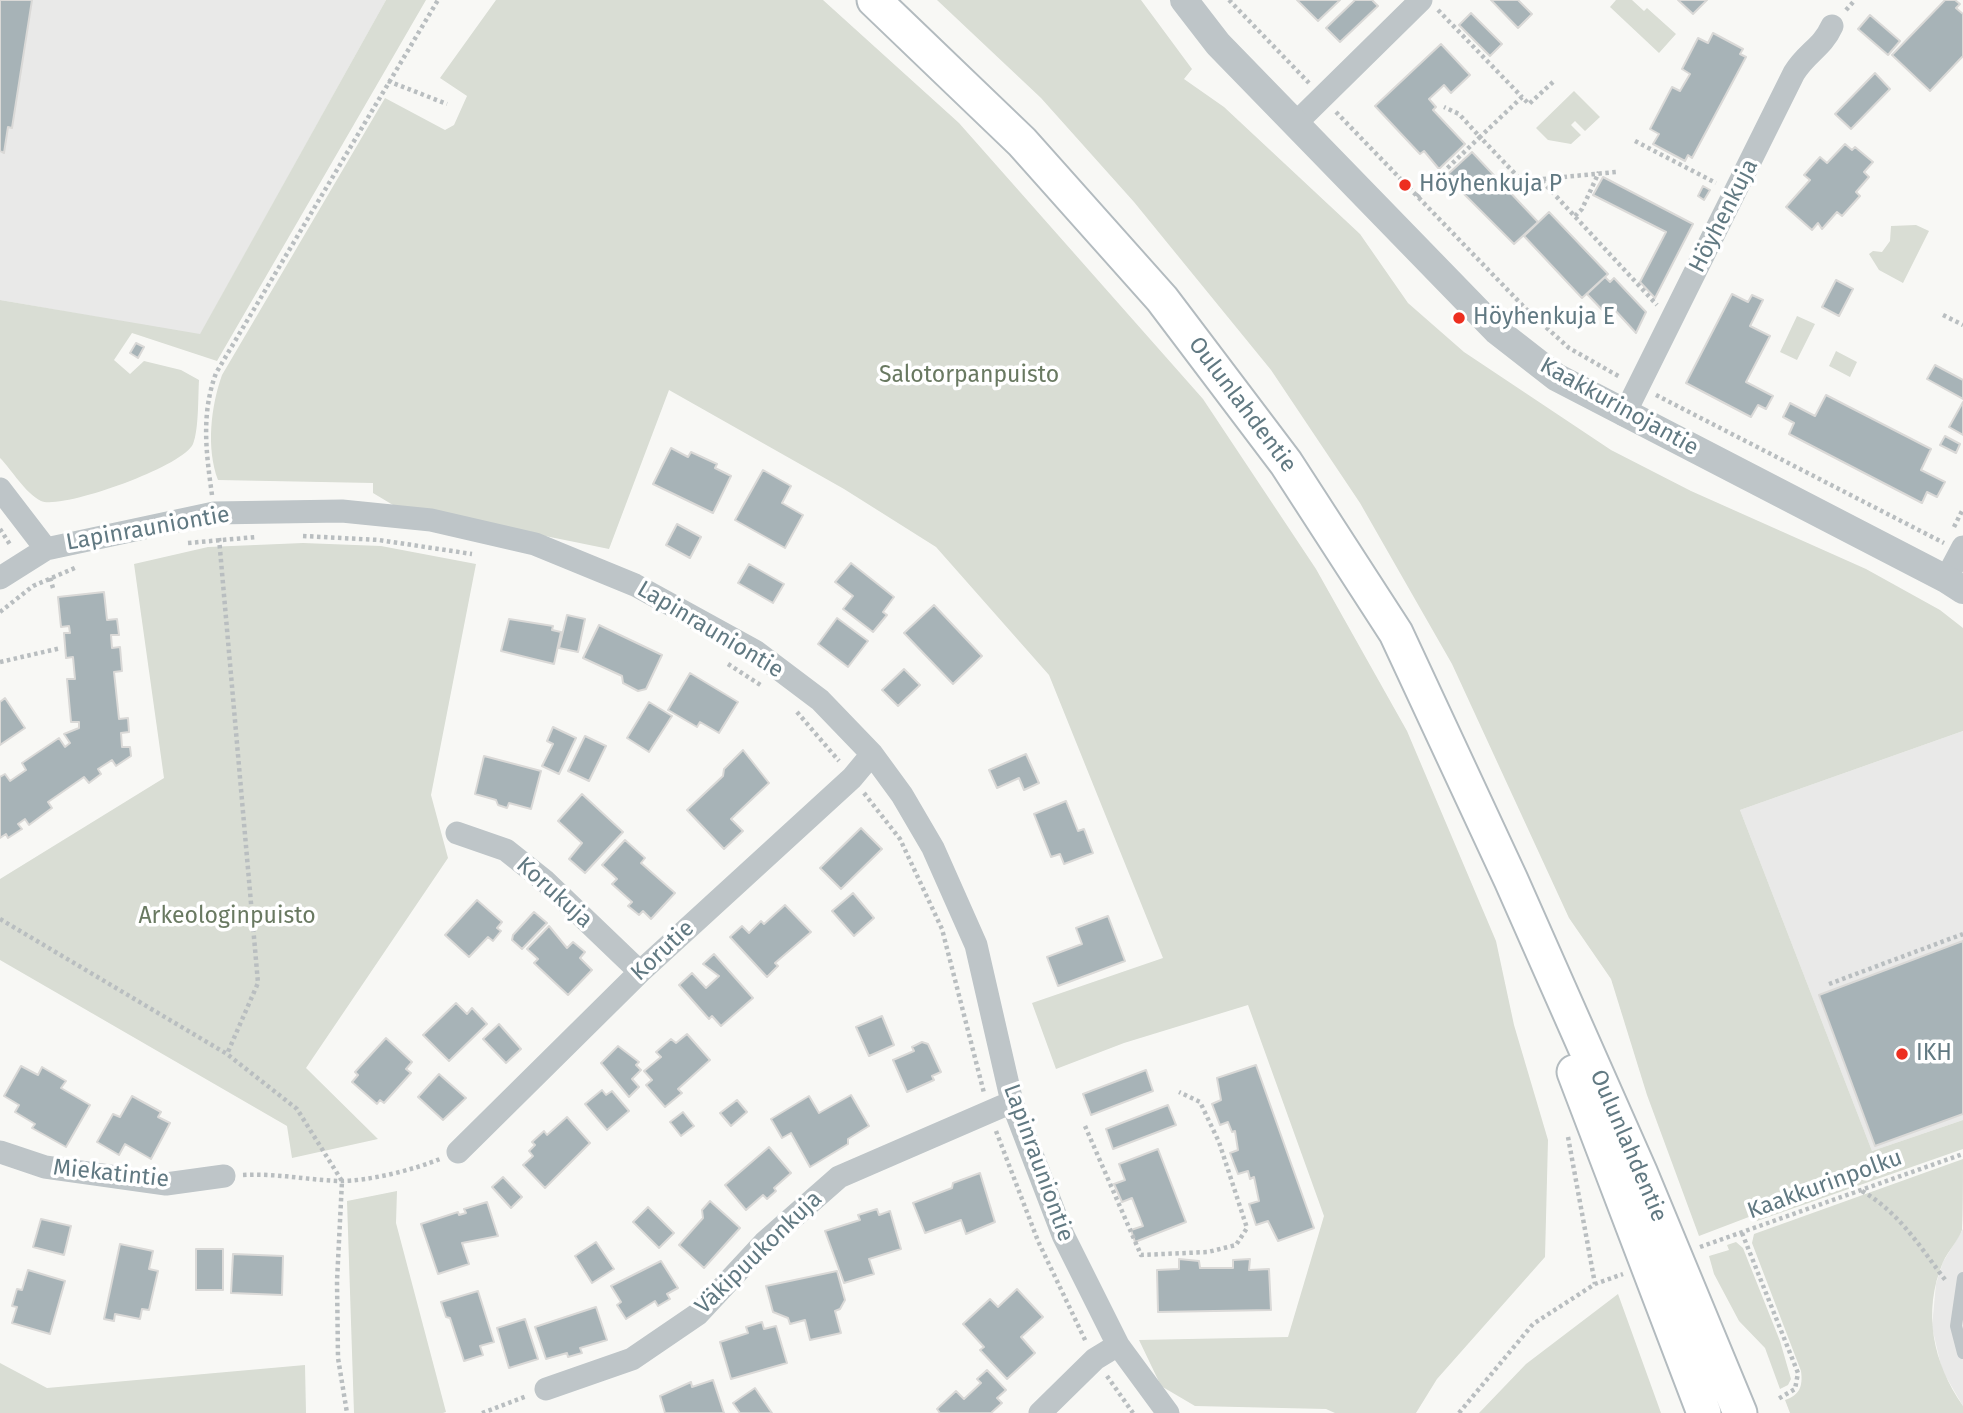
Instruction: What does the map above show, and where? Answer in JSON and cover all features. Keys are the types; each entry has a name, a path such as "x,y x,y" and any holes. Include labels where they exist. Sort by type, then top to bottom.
{"main road":[{"name":"Oulunlahdentie","path":"874,0 1022,142 1162,299 1286,463 1396,633 1511,880 1641,1174 1740,1413"},
{"name":"Oulunlahdentie","path":"1511,880 1544,986 1603,1152 1704,1413"}],"street":[{"name":"Kaakkurinojantie","path":"1184,0 1218,44 1497,331 1556,377 1624,415 1955,584"},
{"path":"1296,123 1421,0"},
{"name":"Höyhenkuja","path":"1624,415 1794,73 1806,54 1823,44 1832,26"},
{"name":"Lapinrauniontie","path":"0,489 46,549 140,526 227,512 342,512 432,520 535,544 635,585 755,651 820,699 872,754 902,795 933,848 976,945 1012,1102 1063,1235 1118,1345 1168,1413"},
{"path":"0,578 46,549"},
{"path":"1955,584 1962,549"},
{"name":"Korutie","path":"458,1152 640,972 852,778 872,754"},
{"name":"Korukuja","path":"457,833 506,850 545,881 640,972"},
{"name":"Väkipuukonkuja","path":"546,1389 632,1359 698,1314 764,1243 839,1177 1012,1102"},
{"name":"Miekatintie","path":"0,1152 44,1167 166,1184 224,1177"},
{"path":"1040,1413 1095,1359 1118,1345"}],"lane":[{"path":"1963,1278 1956,1326 1963,1353"}],"path":[{"path":"1229,0 1417,197 1569,348 1638,386 1962,549"},
{"path":"1429,0 1529,104 1553,82"},
{"path":"388,81 447,104"},
{"path":"1417,197 1522,97"},
{"path":"1444,107 1459,114 1522,181 1616,172"},
{"path":"1634,141 1735,194"},
{"path":"1574,216 1582,209 1600,172"},
{"path":"1541,180 1671,320"},
{"path":"1943,315 1963,325"},
{"path":"298,536 379,540 474,555"},
{"path":"183,544 258,537"},
{"path":"0,612 33,586 91,563"},
{"path":"50,578 53,588"},
{"path":"0,663 61,648"},
{"path":"725,662 771,692"},
{"path":"793,708 901,839 942,929 989,1113 1038,1241 1095,1359 1133,1413"},
{"path":"0,919 227,1054 297,1109 342,1181 337,1281 338,1358 347,1413"},
{"path":"1829,984 1963,934"},
{"path":"1085,1126 1141,1255 1208,1252 1236,1245 1247,1228 1219,1142 1200,1102 1179,1092"},
{"path":"1566,1126 1595,1284"},
{"path":"224,1177 269,1173 342,1181 418,1168 458,1152"},
{"name":"Kaakkurinpolku","path":"1698,1248 1963,1154"},
{"path":"1862,1190 1885,1204 1910,1231 1948,1284 1959,1309"},
{"path":"1742,1233 1798,1373 1795,1389 1777,1399"},
{"path":"1459,1413 1533,1324 1595,1284 1630,1271"},
{"path":"482,1413 546,1389"}],"shaded area":[{"path":"0,0 386,0 200,335 0,300"},
{"path":"1963,731 1963,1120 1872,1151 1740,810"},
{"path":"1963,1229 1963,1406 1942,1370 1932,1327 1936,1284 1943,1262"}],"green space":[{"path":"386,0 426,0 217,361 132,333 114,360 130,374 144,361 181,370 199,380 193,444 168,464 146,475 95,493 53,502 41,501 35,497 0,458 0,300 200,334"},
{"name":"Salotorpanpuisto","path":"496,0 823,0 959,123 1203,399 1316,569 1407,731 1496,941 1514,1025 1548,1140 1545,1257 1437,1379 1416,1413 1335,1413 1326,1409 1195,1406 1161,1386 1139,1340 1288,1337 1324,1216 1248,1005 1124,1043 1056,1069 1032,1003 1163,958 1049,675 936,547 844,489 669,390 609,549 393,505 373,493 373,483 218,480 212,454 211,427 222,375 385,98 445,130 454,125 467,96 440,78"},
{"path":"937,0 1141,0 1192,69 1184,79 1224,107 1360,234 1408,303 1464,352 1611,450 1691,491 1866,569 1940,610 1963,628 1963,731 1740,810 1872,1151 1963,1120 1963,1149 1757,1221 1754,1215 1699,1236 1647,1095 1611,979 1569,918 1452,664 1360,503 1271,370 1134,202 1041,98"},
{"path":"1616,0 1632,0 1644,11 1647,8 1676,34 1659,53 1610,7"},
{"path":"1574,91 1600,117 1585,131 1575,121 1571,125 1581,135 1571,144 1548,140 1536,128"},
{"path":"1916,225 1929,231 1903,283 1879,270 1869,254 1873,251 1882,252 1890,241 1891,226"},
{"path":"1797,316 1815,324 1797,360 1780,352"},
{"path":"1836,351 1857,362 1850,377 1829,366"},
{"name":"Arkeologinpuisto","path":"303,543 381,546 476,564 431,795 448,858 306,1068 378,1139 292,1158 287,1126 0,960 0,879 164,778 134,564 208,547"},
{"path":"1963,1159 1962,1230 1943,1262 1933,1300 1932,1318 1938,1355 1963,1406 1963,1413 1790,1413 1785,1400 1799,1389 1801,1371 1752,1243 1754,1234"},
{"path":"397,1191 396,1223 446,1412 443,1413 354,1413 347,1201"},
{"path":"1736,1242 1743,1248 1780,1341 1791,1379 1788,1385 1780,1389 1765,1348 1739,1321 1714,1274 1709,1256 1729,1250 1727,1245"},
{"path":"1618,1294 1661,1413 1479,1413 1526,1364"},
{"path":"0,1363 47,1388 305,1365 306,1413 0,1413"}],"building":[{"path":"0,0 32,0 12,128 8,127 4,153 0,151"},
{"path":"1297,0 1340,0 1318,21"},
{"path":"1355,0 1372,0 1378,6 1340,42 1326,28"},
{"path":"1491,0 1518,0 1532,14 1518,28"},
{"path":"1678,0 1707,0 1693,14"},
{"path":"1945,0 1955,0 1960,4 1956,8 1963,14 1963,56 1930,91 1892,55"},
{"path":"1471,13 1502,44 1490,56 1459,25"},
{"path":"1870,15 1900,41 1888,55 1858,29"},
{"path":"1713,33 1743,49 1740,54 1746,57 1692,158 1688,155 1685,161 1653,144 1659,134 1650,129 1672,87 1680,91 1690,74 1682,69 1698,38 1708,43"},
{"path":"1441,44 1470,75 1451,93 1444,85 1429,99 1436,107 1433,110 1465,144 1439,169 1424,151 1420,154 1375,106"},
{"path":"1875,73 1890,89 1851,129 1835,114"},
{"path":"1845,144 1852,150 1855,147 1873,162 1864,172 1869,177 1856,192 1860,196 1842,216 1837,212 1822,229 1818,223 1812,230 1786,207 1810,180 1804,175 1820,157 1827,163"},
{"path":"1472,152 1538,222 1514,244 1446,176"},
{"path":"1603,177 1693,224 1655,298 1640,282 1666,232 1593,195"},
{"path":"1703,186 1710,190 1704,200 1698,196"},
{"path":"1549,212 1608,274 1582,298 1524,236"},
{"path":"1605,277 1610,282 1614,278 1646,312 1636,333 1614,309 1607,315 1587,294"},
{"path":"1836,280 1853,289 1839,316 1822,307"},
{"path":"1732,294 1748,302 1752,295 1763,300 1750,326 1770,336 1746,382 1773,396 1766,409 1758,405 1751,417 1686,383"},
{"path":"136,343 144,347 138,358 130,353"},
{"path":"1935,365 1963,380 1963,399 1927,379"},
{"path":"1826,395 1931,449 1921,470 1945,482 1937,497 1927,492 1922,503 1789,434 1794,423 1783,417 1790,403 1815,416"},
{"path":"1963,402 1963,435 1949,427"},
{"path":"1945,436 1960,444 1956,453 1940,445"},
{"path":"671,448 688,457 691,452 717,464 715,468 731,476 713,513 653,484"},
{"path":"763,470 791,486 782,503 803,515 785,548 735,520"},
{"path":"677,524 701,537 690,558 666,545"},
{"path":"851,563 894,597 883,612 887,615 873,632 843,609 853,596 835,582"},
{"path":"749,564 784,584 773,603 738,583"},
{"path":"104,592 107,620 117,619 119,635 111,635 112,648 120,647 122,671 114,672 119,719 128,718 129,732 121,733 122,747 130,747 131,756 116,766 112,760 98,769 101,774 89,783 84,777 48,802 52,808 29,825 25,819 18,824 22,829 8,838 6,834 0,838 0,777 5,774 10,781 26,770 22,763 59,738 65,747 70,743 64,734 79,728 79,722 71,722 67,679 75,679 73,657 66,658 64,633 70,633 69,626 61,627 58,597"},
{"path":"934,605 982,656 953,684 904,633"},
{"path":"567,615 585,619 578,652 559,648"},
{"path":"837,618 868,641 848,667 818,644"},
{"path":"509,619 553,626 552,630 561,632 554,664 501,651"},
{"path":"599,625 662,655 646,689 638,691 623,683 622,676 583,658"},
{"path":"904,669 920,685 898,706 882,690"},
{"path":"690,673 738,702 719,733 700,722 697,727 668,710"},
{"path":"5,698 25,728 0,745 0,702"},
{"path":"649,702 672,716 649,752 627,738"},
{"path":"553,727 576,738 559,774 542,766 553,744 547,741"},
{"path":"585,736 606,746 589,781 568,771"},
{"path":"743,750 769,783 731,819 743,831 724,849 687,810 723,776 724,769"},
{"path":"1026,754 1039,783 1024,790 1019,778 997,788 989,770"},
{"path":"484,756 541,771 531,809 509,803 507,808 498,805 496,800 475,794"},
{"path":"582,794 623,832 585,873 569,859 582,843 558,821"},
{"path":"1066,801 1078,831 1084,829 1093,853 1064,864 1060,854 1051,857 1034,814"},
{"path":"861,828 882,849 841,889 820,868"},
{"path":"625,840 645,858 641,863 675,893 651,919 643,911 639,915 628,906 632,902 612,884 617,879 602,865"},
{"path":"853,893 874,918 854,936 832,911"},
{"path":"477,900 502,922 497,928 501,931 493,941 488,937 469,957 445,935"},
{"path":"785,905 811,932 775,963 778,966 767,977 730,937 742,926 749,933 761,921 764,924"},
{"path":"534,912 547,923 522,949 512,940 513,935"},
{"path":"1108,916 1125,961 1058,986 1047,957 1082,944 1076,928"},
{"path":"549,926 567,948 573,942 585,952 580,958 592,970 568,995 534,963 538,959 527,949"},
{"name":"IKH","path":"1963,941 1963,1114 1875,1146 1819,995"},
{"path":"714,954 753,998 721,1026 712,1016 709,1019 679,985 692,973 706,988 719,976 703,964"},
{"path":"456,1003 467,1014 472,1008 487,1024 449,1061 423,1035"},
{"path":"882,1016 894,1045 869,1056 856,1027"},
{"path":"499,1024 521,1049 506,1063 483,1039"},
{"path":"687,1034 710,1060 678,1089 682,1093 665,1107 646,1085 652,1080 644,1071 661,1057 656,1052 671,1039 676,1043"},
{"path":"386,1038 412,1062 406,1069 411,1073 384,1103 380,1100 377,1104 352,1082 358,1075 355,1072"},
{"path":"922,1042 928,1044 941,1072 932,1076 934,1080 907,1092 893,1060 914,1051 912,1047"},
{"path":"618,1046 639,1062 636,1065 641,1070 632,1079 639,1087 629,1097 601,1063"},
{"path":"1256,1065 1314,1228 1278,1241 1268,1221 1256,1225 1249,1204 1259,1201 1254,1177 1250,1179 1248,1171 1238,1174 1230,1153 1238,1150 1235,1131 1232,1132 1228,1122 1220,1125 1212,1104 1221,1100 1217,1078"},
{"path":"21,1066 38,1075 42,1067 66,1081 61,1088 90,1105 66,1147 32,1128 35,1124 15,1112 19,1105 4,1096"},
{"path":"1146,1070 1153,1091 1091,1115 1083,1094"},
{"path":"439,1074 466,1098 443,1120 418,1097"},
{"path":"602,1090 606,1095 612,1091 629,1111 607,1130 585,1104"},
{"path":"851,1095 869,1126 848,1139 848,1144 810,1167 791,1133 782,1138 771,1119 809,1096 819,1113"},
{"path":"132,1096 161,1112 158,1117 170,1123 151,1159 125,1144 119,1155 97,1142 113,1114 120,1117"},
{"path":"737,1100 747,1112 731,1126 720,1113"},
{"path":"1168,1105 1176,1125 1113,1149 1106,1129"},
{"path":"683,1112 694,1126 681,1136 670,1122"},
{"path":"567,1117 590,1143 545,1188 523,1165 533,1156 529,1151 535,1145 532,1142 544,1131 547,1135"},
{"path":"769,1147 791,1173 774,1188 776,1191 767,1199 763,1195 746,1210 725,1185"},
{"path":"1158,1149 1186,1222 1135,1242 1131,1230 1143,1226 1132,1198 1122,1202 1114,1184 1125,1180 1119,1164"},
{"path":"980,1173 995,1222 966,1234 961,1220 925,1233 913,1203 952,1188 953,1183"},
{"path":"503,1177 522,1197 511,1208 492,1187"},
{"path":"710,1201 740,1228 704,1268 679,1245 703,1218 702,1210"},
{"path":"487,1202 498,1236 462,1243 469,1264 438,1274 421,1224 458,1212 459,1215 466,1213 464,1209"},
{"path":"648,1207 674,1233 659,1248 633,1222"},
{"path":"877,1209 879,1215 890,1211 901,1249 869,1259 874,1274 844,1283 825,1231 860,1220 858,1215"},
{"path":"41,1219 71,1226 64,1255 33,1247"},
{"path":"596,1242 614,1269 592,1283 575,1256"},
{"path":"120,1244 153,1251 149,1269 158,1271 149,1310 142,1309 140,1319 115,1314 114,1321 104,1319"},
{"path":"196,1249 223,1249 223,1290 196,1290"},
{"path":"233,1254 283,1256 282,1295 231,1293"},
{"path":"1179,1259 1199,1261 1200,1268 1233,1268 1233,1260 1250,1259 1249,1270 1269,1269 1271,1310 1158,1312 1157,1270 1179,1269"},
{"path":"661,1261 678,1288 667,1294 670,1299 658,1306 655,1301 626,1319 617,1305 621,1302 611,1286"},
{"path":"28,1270 65,1281 50,1334 12,1323 17,1307 12,1306 17,1289 22,1290"},
{"path":"837,1271 845,1300 840,1309 835,1311 841,1333 810,1340 805,1320 790,1324 788,1318 773,1312 766,1286"},
{"path":"1017,1289 1043,1317 1021,1337 1035,1353 1007,1379 980,1350 984,1347 963,1324 990,1299 998,1307"},
{"path":"478,1291 494,1342 480,1346 483,1355 464,1361 450,1318 446,1317 441,1302"},
{"path":"596,1307 607,1340 580,1348 582,1353 568,1357 567,1353 546,1359 535,1327"},
{"path":"525,1319 538,1359 509,1368 497,1328"},
{"path":"762,1322 764,1329 776,1326 787,1363 731,1379 720,1342 748,1333 746,1327"},
{"path":"987,1370 1006,1390 997,1398 1002,1403 991,1413 940,1413 937,1409 956,1391 964,1399 981,1383 977,1379"},
{"path":"713,1380 724,1413 665,1413 660,1396 691,1382 692,1387"},
{"path":"755,1388 772,1413 740,1413 733,1403"}],"place":[{"name":"Höyhenkuja P","path":"1405,185"},
{"name":"Höyhenkuja E","path":"1459,318"},
{"name":"IKH","path":"1902,1054"}]}
